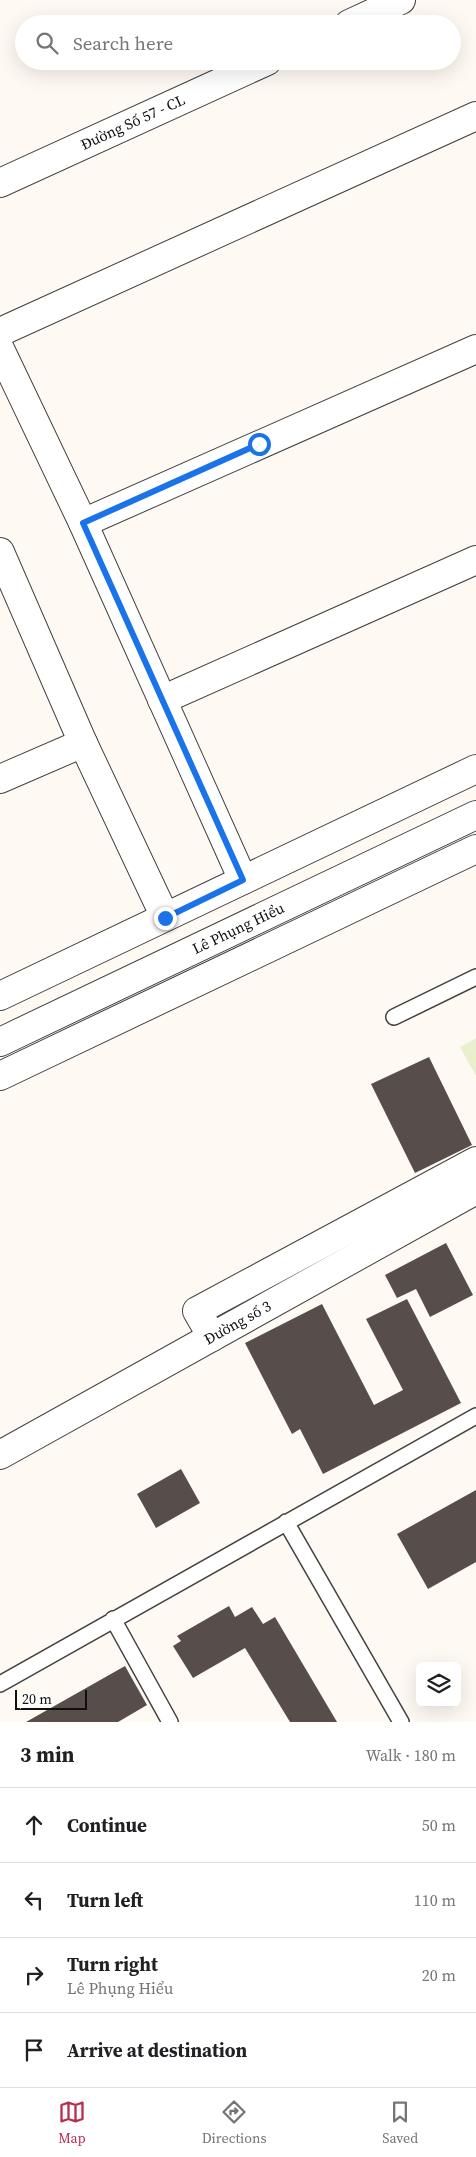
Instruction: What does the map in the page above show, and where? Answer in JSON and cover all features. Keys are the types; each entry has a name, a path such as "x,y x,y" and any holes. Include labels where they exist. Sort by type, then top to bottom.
{"street":[{"path":"368,15 401,0"},
{"name":"Đường Số 57 - CL","path":"0,183 247,70"},
{"path":"0,332 476,116"},
{"path":"0,348 83,523 243,880"},
{"path":"83,523 476,349"},
{"path":"1,560 83,743 165,918"},
{"path":"162,700 476,560"},
{"path":"0,779 83,743"},
{"path":"0,996 476,769"},
{"name":"Lê Phụng Hiểu","path":"0,1012 476,785"},
{"name":"Lê Phụng Hiểu","path":"0,1042 476,815"},
{"name":"Lê Phụng Hiểu","path":"0,1076 476,849"},
{"path":"212,1337 197,1311 476,1161"},
{"name":"Đường số 3","path":"0,1455 476,1190"}],"lane":[{"path":"394,1017 476,977"},
{"path":"0,1684 476,1416"},
{"path":"286,1522 401,1722"},
{"path":"113,1619 170,1722"}],"green space":[{"path":"476,1038 476,1076 460,1047"}],"building":[{"path":"429,1057 472,1145 415,1173 371,1084"},
{"path":"446,1243 473,1295 430,1317 416,1289 397,1298 385,1275"},
{"path":"407,1299 461,1403 323,1474 300,1429 292,1434 245,1343 322,1304 374,1405 403,1390 366,1319"},
{"path":"181,1469 200,1503 156,1528 137,1494"},
{"path":"476,1490 476,1562 428,1589 397,1534"},
{"path":"229,1606 235,1617 252,1607 263,1624 275,1617 337,1722 290,1722 245,1648 193,1678 173,1646 181,1641 177,1636"},
{"path":"125,1666 147,1705 118,1722 26,1722"}],"route":[{"path":"165,918 243,880 83,523 259,444"}]}
